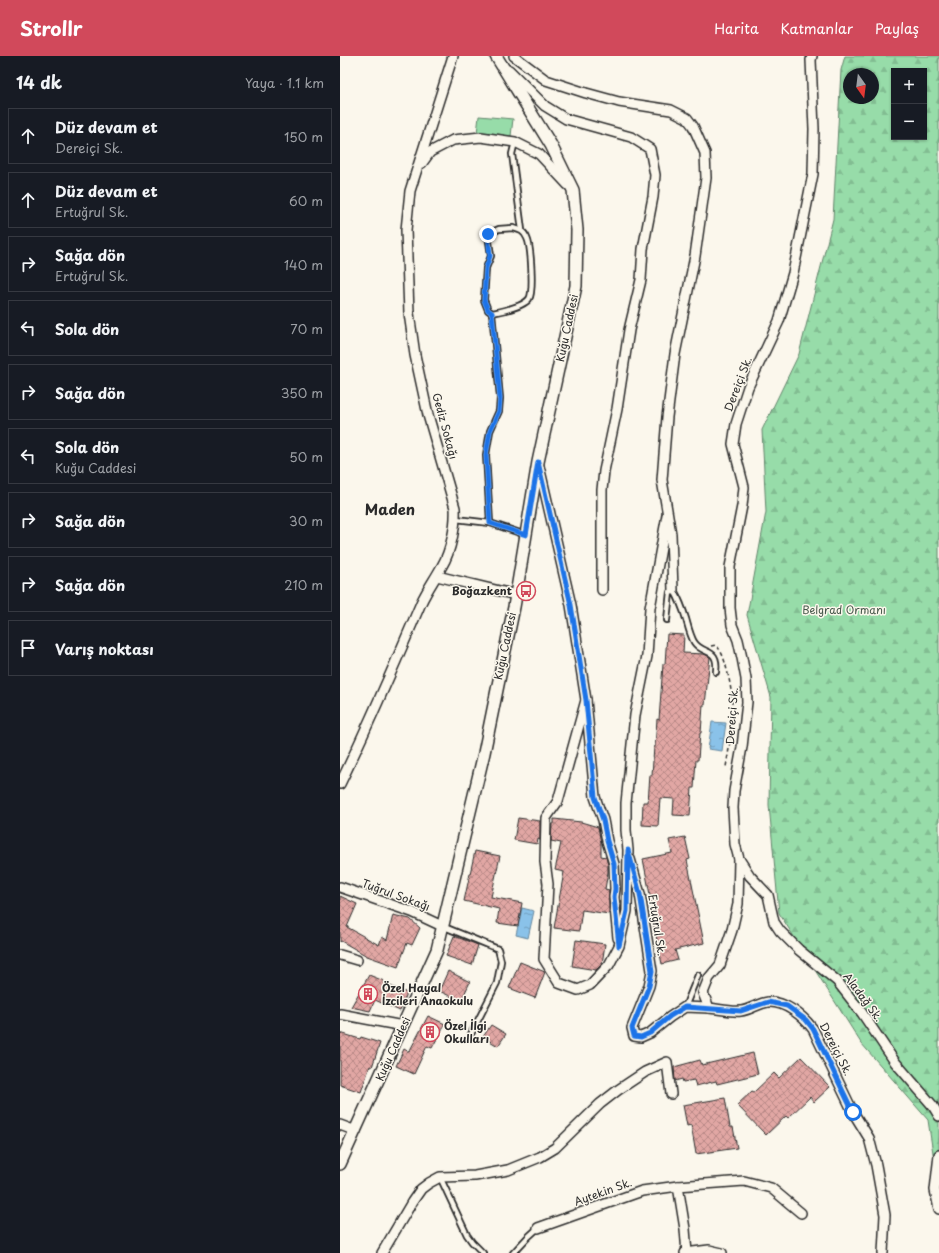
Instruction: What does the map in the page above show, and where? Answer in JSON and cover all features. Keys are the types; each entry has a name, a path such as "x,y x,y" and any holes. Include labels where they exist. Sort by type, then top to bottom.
{"street":[{"name":"Gediz Sokağı","path":"340,784 368,727 426,594 444,565 456,519 455,508 428,415 416,355 409,313 406,230 410,191 453,56"},
{"path":"496,56 545,106 566,119 631,136 650,149 655,175 653,197 643,249 641,280 629,330 617,409 604,470 602,490 602,590"},
{"name":"Kuğu Caddesi","path":"340,1164 436,950 484,753 516,595 538,462 576,286 577,230 573,190 551,145 496,56"},
{"path":"514,56 546,80 619,102 671,110 687,118 693,126 705,153 706,178 695,256 675,354 667,417 662,480 670,534 673,590"},
{"name":"Dereiçi Sk.","path":"812,56 814,129 813,174 810,189 792,273 779,321 748,387 736,424 733,444 744,487 742,506 730,567 730,608 732,625 738,640 746,680 747,702 742,747 734,791 733,808 735,844 739,859 738,904 732,930 720,965 709,978 703,993 709,1008 741,1011 768,1002 787,1006 806,1020 813,1029 853,1112 869,1138 876,1165 885,1215 883,1253"},
{"path":"417,171 430,152 453,140 481,137 515,142 539,154 573,190"},
{"path":"538,462 571,605 586,700 595,797 603,820 607,841 614,864 614,897 619,946"},
{"path":"586,700 558,801 546,818 545,862 548,884 544,959 559,983 578,990 590,984 610,965 619,946 627,911 628,850 626,802 635,715 647,656 650,608 667,515"},
{"path":"437,576 516,595"},
{"name":"Ertuğrul Sk.","path":"628,850 640,894 652,971 649,986 632,1028 634,1036 641,1037 650,1033 670,1016 685,1007"},
{"name":"Aladağ Sk.","path":"739,859 750,876 768,895 774,922 780,931 799,950 838,981 862,1013 895,1062 933,1106 939,1116"},
{"name":"Tuğrul Sokağı","path":"340,887 412,912 442,926"},
{"path":"340,955 357,960"},
{"path":"685,1007 709,1008"},
{"path":"340,1014 403,1026"},
{"path":"382,1253 412,1202 421,1190 440,1177 491,1174 522,1166 540,1158 555,1148 600,1104 618,1090 645,1072 666,1062 671,1094"},
{"path":"340,1125 356,1131"},
{"path":"939,1155 935,1190 939,1209"},
{"name":"Aytekin Sk.","path":"538,1228 642,1191 678,1186 744,1181 771,1188 801,1213"},
{"path":"678,1186 685,1229 687,1253 710,1250 722,1253"}],"lane":[{"path":"492,313 523,304 529,298 532,291 528,239 522,230 512,154 515,142"},
{"path":"490,523 486,455 490,431 499,411 500,398 492,313 488,310 484,300 486,268 490,256 488,234 499,229 513,228 522,230"},
{"path":"456,519 490,523 526,535"},
{"path":"667,620 670,592 674,590 680,602 695,644 713,654 717,663 716,672"},
{"path":"442,926 498,949 501,961 497,983 471,1034"},
{"path":"685,1007 698,975"},
{"path":"440,1177 466,1235 483,1253"},
{"path":"513,1253 538,1228"}],"path":[{"path":"722,651 733,701 732,724 726,767"}],"green space":[{"name":"Belgrad Ormanı","path":"845,56 939,56 939,1193 928,1120 861,1043 779,913 769,805 771,697 747,615 766,512 762,430 799,354 833,219 841,70"},
{"path":"479,116 513,119 511,136 477,133"}],"water":[{"path":"712,722 726,723 722,751 708,749"},
{"path":"522,908 534,911 528,938 516,935"}],"building":[{"path":"667,634 684,635 683,653 704,654 710,657 705,705 703,705 698,760 696,760 694,788 692,788 690,816 673,815 674,799 660,798 658,826 642,825 643,802 648,802 650,775 652,775"},
{"path":"518,818 540,821 540,840 538,839 537,844 514,840"},
{"path":"554,819 581,822 598,827 601,843 601,856 606,857 608,865 605,889 609,890 609,914 582,910 579,931 554,928 564,872 555,870 561,843 551,841 552,824 554,824"},
{"path":"685,837 690,859 687,860 704,943 675,950 678,960 662,964 652,916 654,915 643,859 672,853 669,840"},
{"path":"475,851 500,856 491,897 522,903 518,926 497,923 499,909 464,901"},
{"path":"340,896 357,904 347,927 379,945 382,937 387,940 393,915 410,919 420,928 412,945 407,943 398,967 367,956 341,941 340,942"},
{"path":"454,936 478,945 472,965 446,956"},
{"path":"576,940 605,944 602,964 596,970 572,966"},
{"path":"520,962 545,972 535,998 509,988"},
{"path":"448,971 470,982 461,1001 439,991"},
{"path":"369,975 384,981 383,983 407,993 400,1011 375,1000 370,1011 351,1007"},
{"path":"428,1016 445,1024 432,1048 427,1046 414,1074 396,1066 404,1049 409,1052"},
{"path":"491,1025 506,1034 498,1046 483,1037"},
{"path":"340,1033 360,1039 361,1037 380,1043 372,1067 370,1066 361,1092 340,1085"},
{"path":"753,1053 758,1074 717,1084 716,1081 696,1086 694,1080 683,1082 682,1079 675,1081 674,1067 700,1060 702,1065"},
{"path":"801,1057 830,1087 814,1102 810,1097 788,1118 786,1116 766,1135 737,1105 752,1091 754,1092 774,1073 779,1078"},
{"path":"725,1098 730,1127 733,1127 737,1148 696,1154 691,1125 687,1126 683,1105"}],"place":[{"name":"Boğazkent","path":"526,591"},
{"name":"Özel Hayal İzcileri Anaokulu","path":"368,994"},
{"name":"Özel İlgi Okulları","path":"430,1032"}],"district":[{"name":"Maden","path":"390,510"}],"route":[{"path":"488,234 490,256 486,268 484,300 488,310 492,313 500,398 499,411 490,431 486,455 490,523 526,535 538,462 571,605 579,651 586,700 595,797 603,820 607,841 614,864 614,897 619,946 627,911 628,850 640,894 649,945 652,971 649,986 635,1017 632,1028 634,1036 641,1037 650,1033 670,1016 685,1007 741,1011 768,1002 787,1006 806,1020 813,1029 853,1112"}]}
